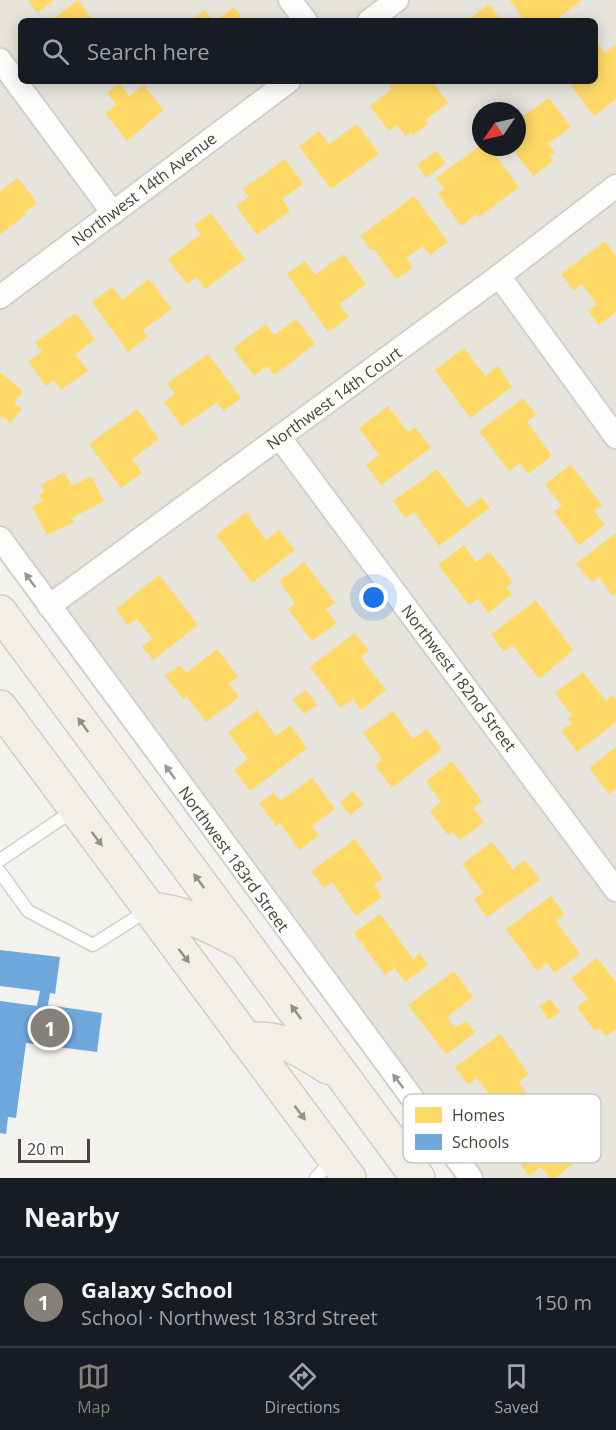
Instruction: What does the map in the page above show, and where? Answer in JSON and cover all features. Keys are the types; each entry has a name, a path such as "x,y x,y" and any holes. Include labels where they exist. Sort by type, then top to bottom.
{"main road":[{"path":"0,612 403,1158"},
{"path":"0,707 246,1040 333,1171"},
{"path":"149,909 175,911 192,917 246,945"},
{"path":"246,1040 267,1038 289,1043 343,1076"},
{"path":"407,1163 418,1178"}],"street":[{"path":"290,0 304,18"},
{"path":"373,18 397,0"},
{"path":"0,60 113,213"},
{"name":"Northwest 14th Avenue","path":"0,297 285,84"},
{"name":"Northwest 14th Court","path":"49,606 499,276 616,186"},
{"path":"499,276 616,437"},
{"name":"Northwest 182nd Street","path":"280,438 616,890"},
{"name":"Northwest 183rd Street","path":"0,538 409,1094"},
{"name":"Northwest 183rd Street","path":"460,1163 471,1178"}],"lane":[{"path":"0,860 75,809"},
{"path":"0,872 28,911 93,945 149,909"}],"shaded area":[{"path":"0,0 616,0 616,1178 457,1178 446,1163 601,1163 601,1094 403,1094 403,1105 0,560"}],"building: Homes":[{"path":"28,0 54,0 37,13"},
{"path":"78,0 91,18 54,18"},
{"path":"510,0 582,0 558,18 523,18"},
{"path":"489,4 500,18 470,18"},
{"path":"234,7 242,18 219,18"},
{"path":"205,10 211,18 194,18"},
{"path":"598,44 605,53 616,44 616,99 594,116 570,84 598,84"},
{"path":"121,84 129,96 144,85 163,110 127,141 105,113 116,105 107,93"},
{"path":"391,84 434,84 448,103 429,117 426,121 428,124 413,135 411,132 405,136 397,125 389,131 370,106 392,89 389,86"},
{"path":"549,98 571,127 548,144 555,152 550,156 553,161 533,176 518,156 526,156 526,114"},
{"path":"357,124 379,154 331,189 299,146 319,131 329,144"},
{"path":"436,151 446,163 426,178 417,165"},
{"path":"472,152 472,156 496,156 519,187 479,217 477,214 461,226 438,194 444,189 436,178"},
{"path":"285,159 303,184 282,199 290,211 257,235 236,206 249,197 243,189"},
{"path":"18,178 37,203 24,213 26,215 0,234 0,191"},
{"path":"414,196 448,242 430,255 423,246 406,258 413,267 396,279 374,249 371,250 360,236"},
{"path":"211,213 245,259 205,289 196,277 187,284 168,259 201,234 194,225"},
{"path":"605,241 616,256 616,312 599,325 588,311 597,304 582,284 574,291 561,274"},
{"path":"344,254 366,284 339,304 349,317 328,332 287,274 305,261 315,275"},
{"path":"149,279 172,309 143,330 148,337 128,352 92,302 112,287 122,300"},
{"path":"76,313 95,339 75,354 88,371 61,390 54,380 46,386 28,361 42,352 35,342"},
{"path":"296,319 315,344 274,375 267,366 254,376 233,348 266,324 274,335"},
{"path":"464,348 485,376 498,366 512,387 470,418 435,370"},
{"path":"208,354 241,398 223,411 217,402 182,427 164,402 175,394 167,383"},
{"path":"0,372 23,391 14,403 22,409 10,423 2,416 0,419"},
{"path":"523,398 536,415 527,422 552,456 528,474 520,463 509,471 479,431"},
{"path":"388,406 408,432 415,427 431,448 381,485 366,465 379,455 359,428"},
{"path":"137,409 159,439 132,459 142,473 121,488 89,444"},
{"path":"571,465 602,505 594,511 605,525 579,545 554,512 562,506 545,484"},
{"path":"437,469 467,508 482,497 490,508 439,546 414,512 405,518 393,501"},
{"path":"64,472 72,486 91,476 104,501 72,518 74,522 47,535 32,507 42,501 39,495 44,492 41,485"},
{"path":"246,512 266,540 279,530 295,550 252,583 216,535"},
{"path":"616,533 616,594 613,596 599,577 592,582 576,564"},
{"path":"464,545 476,562 490,552 513,582 506,587 512,594 488,613 478,599 469,605 438,565"},
{"path":"304,562 335,603 326,609 337,623 312,641 288,609 295,603 279,581"},
{"path":"159,575 198,625 153,660 142,646 152,639 137,619 128,625 116,609"},
{"path":"536,600 573,650 539,679 513,645 504,652 491,634"},
{"path":"355,633 369,651 360,657 386,690 361,710 353,699 341,708 310,667"},
{"path":"217,649 238,677 229,684 239,697 206,722 186,696 183,699 165,676 180,665 186,673"},
{"path":"583,672 606,701 613,695 616,699 616,722 577,752 561,731 572,723 568,718 572,716 555,693"},
{"path":"306,690 317,705 304,714 293,700"},
{"path":"257,710 276,736 290,725 307,748 250,791 234,770 248,759 228,733"},
{"path":"393,711 413,739 427,729 442,749 392,788 375,765 382,759 363,733"},
{"path":"616,747 616,788 609,794 589,768"},
{"path":"452,761 482,801 473,808 484,822 460,840 453,832 448,835 430,811 441,802 426,781"},
{"path":"312,778 335,809 312,826 319,835 299,850 280,823 276,826 259,803 274,793 280,801"},
{"path":"353,791 364,805 350,815 340,802"},
{"path":"355,839 383,878 374,885 382,897 356,916 332,882 324,888 311,871"},
{"path":"492,842 513,869 525,860 540,880 487,917 474,899 483,892 462,864"},
{"path":"551,896 564,914 556,921 580,954 554,973 547,963 537,971 506,929"},
{"path":"380,914 413,959 420,953 428,965 405,982 395,968 385,975 354,933"},
{"path":"597,958 616,982 616,1029 606,1036 599,1028 595,1031 577,1007 588,999 571,978"},
{"path":"454,971 473,997 447,1017 455,1028 466,1021 475,1033 446,1054 408,1005"},
{"path":"550,999 560,1012 549,1020 539,1006"},
{"path":"500,1034 529,1074 519,1082 527,1094 489,1094 477,1078 468,1085 455,1067"},
{"path":"519,1163 574,1163 555,1178 550,1178 541,1167 529,1176"}],"building: Schools":[{"path":"0,950 60,957 55,994 50,993 48,1005 102,1013 97,1052 26,1043 16,1118 8,1117 6,1134 0,1133 0,1001 37,1006 40,991 0,986"}],"place":[{"name":"Galaxy School","path":"50,1028"}]}
